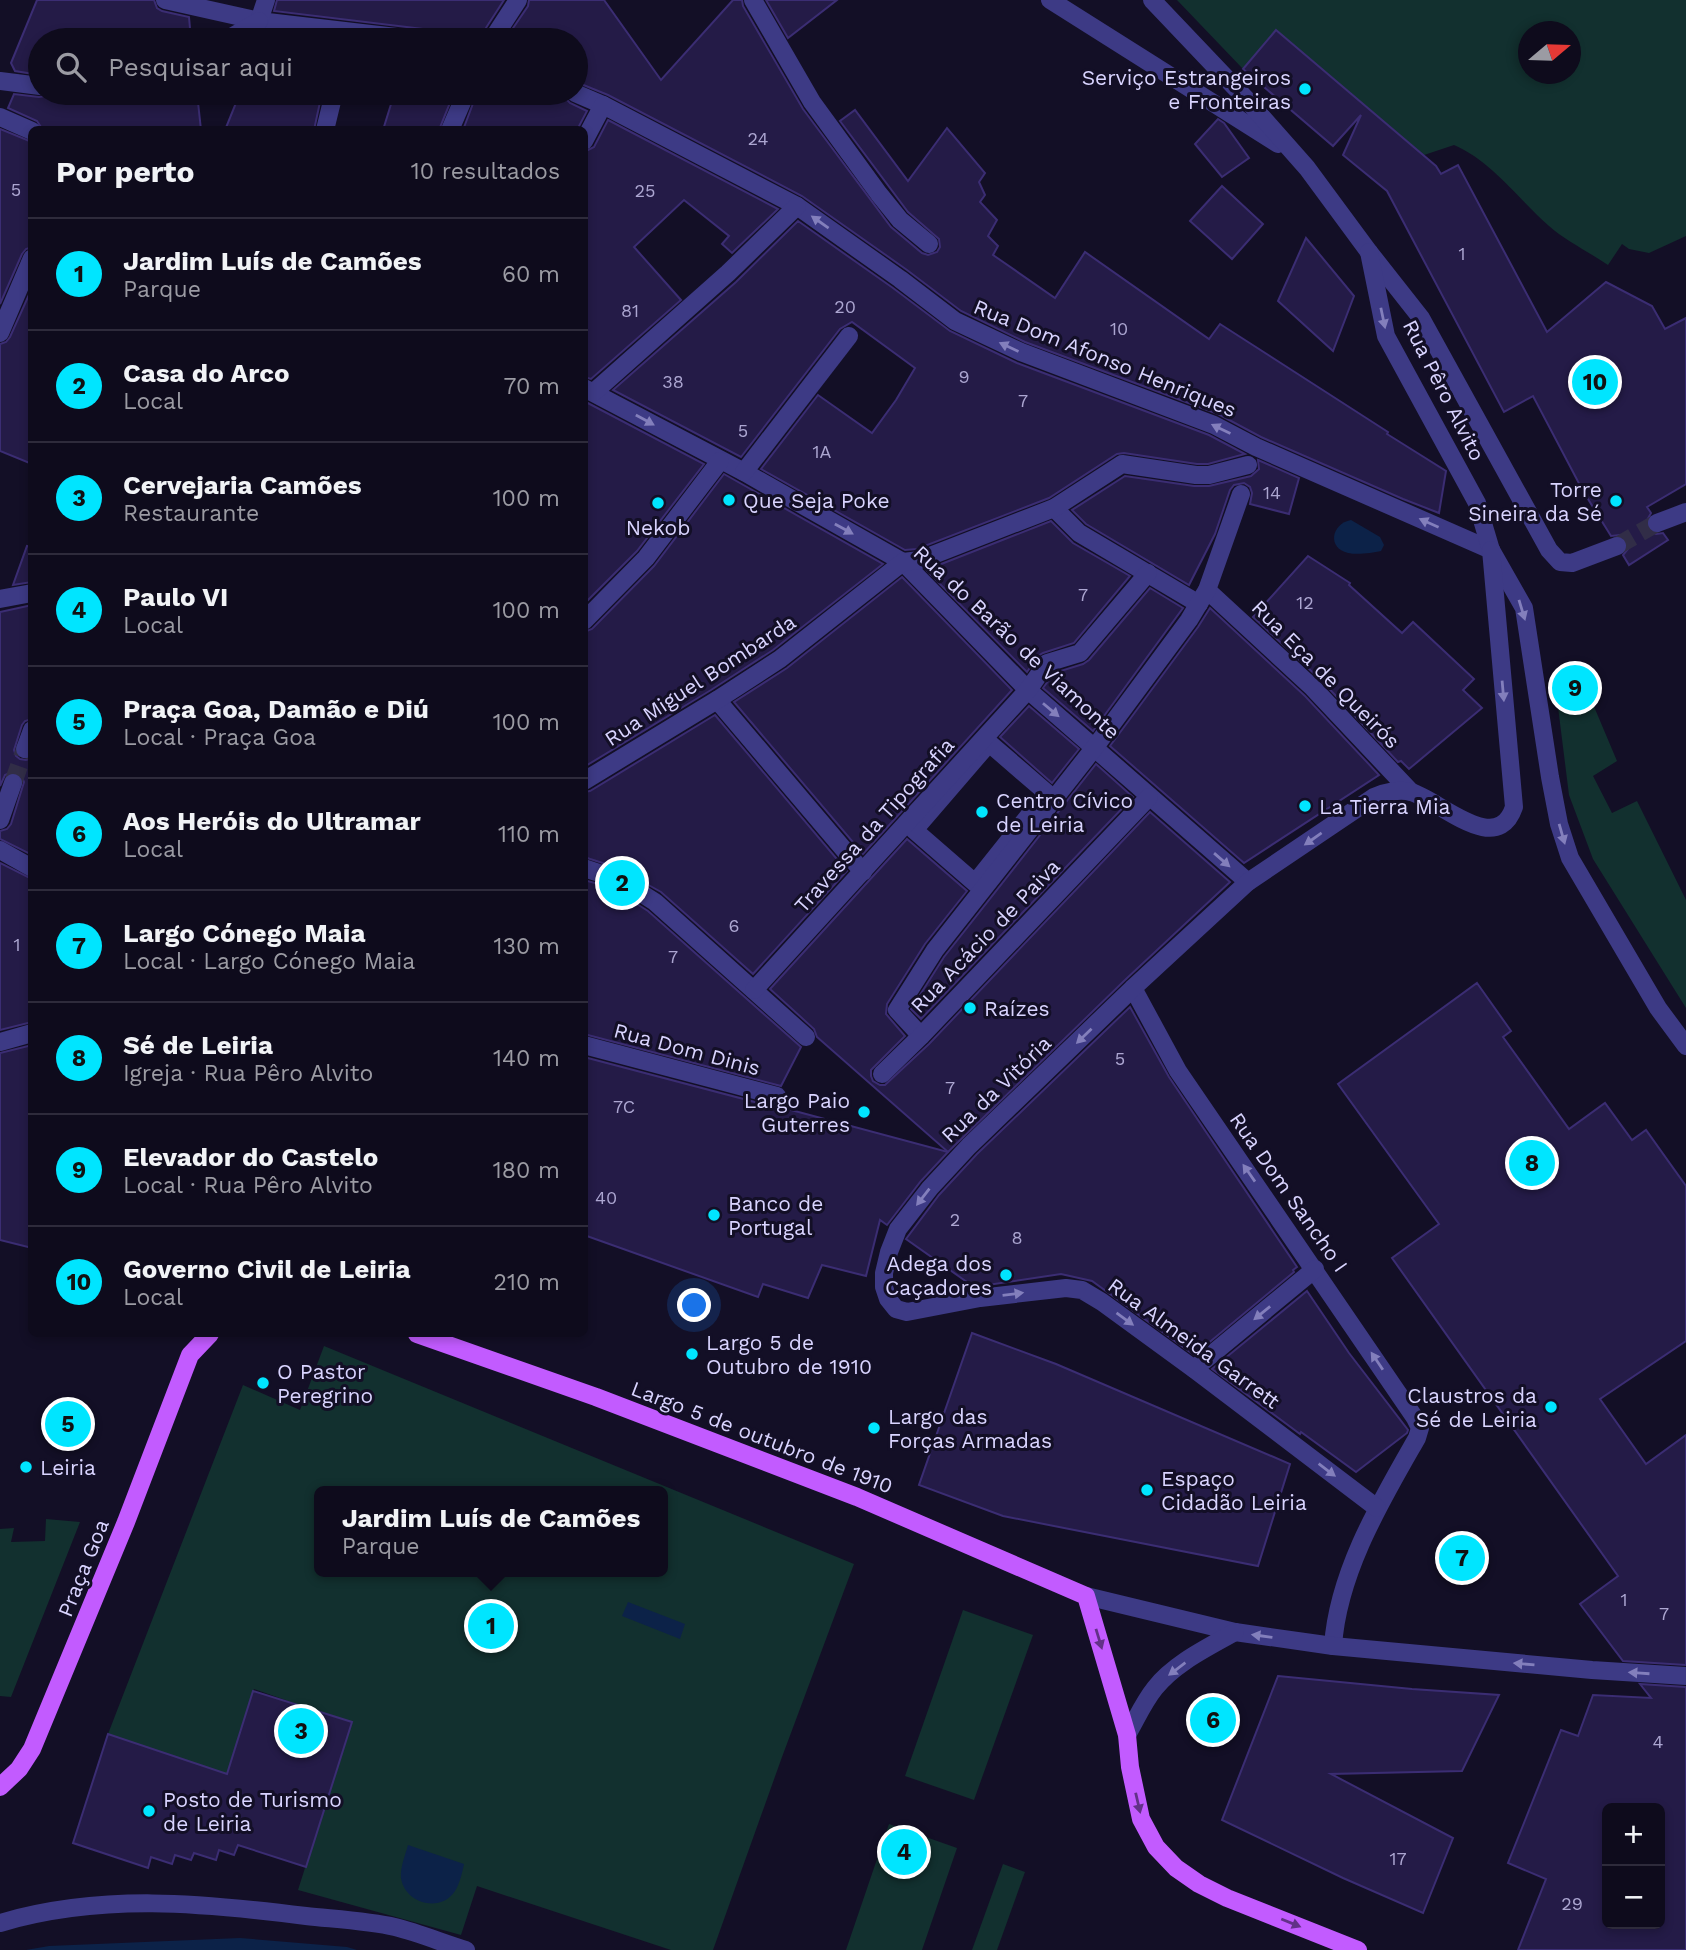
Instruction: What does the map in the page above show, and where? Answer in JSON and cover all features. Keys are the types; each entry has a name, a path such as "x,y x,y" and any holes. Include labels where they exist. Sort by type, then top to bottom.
{"main road":[{"name":"Praça Goa","path":"0,1787 19,1769 32,1749 131,1510 190,1355 207,1337"},
{"name":"Largo 5 de outubro de 1910","path":"426,1337 596,1397 857,1497 1086,1596"},
{"path":"1086,1596 1128,1735 1130,1767 1141,1819 1156,1847 1176,1868 1199,1884 1227,1898 1358,1950"}],"street":[{"path":"165,0 304,28"},
{"path":"247,28 259,21 266,0"},
{"path":"500,28 518,0"},
{"path":"753,0 813,102 879,194 900,220 929,244"},
{"path":"1050,0 1294,154"},
{"path":"1152,0 1307,168 1421,318 1549,550 1560,562 1572,563 1617,546"},
{"path":"0,81 28,84"},
{"name":"Rua Dom Afonso Henriques","path":"588,99 797,206 955,321 1021,352 1214,425 1256,447 1491,550"},
{"path":"326,126 331,105"},
{"path":"452,126 461,105"},
{"path":"588,133 603,105"},
{"path":"0,117 28,129"},
{"path":"588,389 728,273 797,206"},
{"name":"Rua Pêro Alvito","path":"1369,252 1386,336 1477,503 1491,550 1524,608 1550,777 1559,824 1570,858 1658,1008 1686,1046"},
{"path":"0,333 28,267"},
{"path":"744,472 849,336"},
{"name":"Rua do Barão de Viamonte","path":"588,391 744,472 903,562 1028,690 1248,882"},
{"path":"588,617 646,558 720,461"},
{"path":"903,562 920,560 1054,508 1122,464 1209,475 1248,464"},
{"path":"922,1036 897,1010 935,950 1095,747 1203,597 1241,494"},
{"name":"Rua Eça de Queirós","path":"1054,508 1079,533 1148,573 1203,597 1313,688 1411,792 1466,821 1487,828 1501,825 1514,807 1491,550"},
{"path":"1657,523 1686,512"},
{"name":"Rua Miguel Bombarda","path":"588,778 780,659 903,562"},
{"name":"Travessa da Tipografia","path":"754,990 1028,690 1046,663 1080,653 1148,573"},
{"path":"0,599 28,594"},
{"path":"717,700 863,872"},
{"path":"25,749 28,741"},
{"path":"989,743 1047,793 975,883 914,830 989,743"},
{"path":"0,820 13,783"},
{"name":"Rua da Vitória","path":"960,1302 907,1312 895,1308 884,1287 889,1252 898,1229 930,1188 969,1146 1133,988 1248,882 1374,797 1384,793 1411,792"},
{"name":"Rua Acácio de Paiva","path":"882,1074 922,1036 1149,797"},
{"path":"0,850 28,866"},
{"path":"588,869 611,877"},
{"path":"633,888 655,902 806,1037"},
{"name":"Rua Dom Sancho I","path":"1133,988 1178,1071 1415,1418 1420,1433 1377,1508"},
{"path":"0,1042 28,1034"},
{"name":"Rua Dom Dinis","path":"588,1046 778,1096"},
{"path":"1194,1369 1315,1269"},
{"name":"Rua Almeida Garrett","path":"960,1302 1066,1288 1082,1290 1194,1369 1377,1508"},
{"path":"1334,1646 1335,1623 1343,1591 1377,1508"},
{"name":"Largo 5 de outubro de 1910","path":"1086,1596 1234,1632 1289,1640 1591,1670 1686,1676"},
{"path":"1128,1735 1155,1688 1171,1673 1234,1632"},
{"path":"0,1923 80,1906 134,1902 179,1904 268,1911 394,1927 466,1950"}],"green space":[{"path":"1177,0 1686,0 1686,236 1649,253 1629,249 1622,244 1608,265 1556,231 1493,171 1468,152 1454,145 1424,155 1276,30 1243,69"},
{"path":"1583,675 1617,761 1593,776 1612,813 1637,801 1686,900 1686,1008 1593,859 1569,795 1555,683"},
{"path":"324,1346 664,1486 314,1486 314,1577 668,1577 668,1487 854,1564 713,1950 671,1950 477,1886 461,1935 298,1890 351,1723 254,1689 220,1795 171,1755 108,1734 243,1385 300,1410"},
{"path":"46,1519 80,1522 11,1697 0,1696 0,1529 14,1528 11,1542 45,1541"},
{"path":"963,1610 1033,1635 974,1800 905,1776"},
{"path":"889,1824 957,1848 922,1950 846,1950"},
{"path":"1003,1864 1025,1872 997,1950 972,1950"}],"water":[{"path":"1351,520 1380,537 1384,545 1381,551 1352,554 1337,546 1334,541 1336,531 1344,522"},
{"path":"628,1602 685,1624 680,1639 622,1616"},
{"path":"408,1845 464,1864 458,1885 449,1898 433,1903 416,1899 409,1894 401,1878"},
{"path":"240,1938 357,1950 26,1950 49,1946"}],"building":[{"path":"37,0 154,0 157,8 162,11 189,17 190,28 28,28 28,73 15,71 11,63"},
{"path":"277,0 504,0 486,28 415,28 274,11"},
{"path":"529,0 604,0 661,80 733,0 742,0 803,109 891,227 922,253 928,255 937,252 940,247 939,239 908,212 840,121 855,110 908,181 947,128 985,173 979,182 985,195 980,202 997,220 988,236 998,246 993,255 1055,298 1085,252 1209,339 1220,324 1446,471 1439,513 1261,437 1218,414 1025,342 961,311 802,196 588,87 588,28 513,28"},
{"path":"766,0 837,0 788,38"},
{"path":"1276,30 1436,166 1441,174 1458,165 1547,332 1606,282 1652,306 1665,329 1686,318 1686,484 1647,507 1651,513 1646,522 1649,531 1663,533 1668,540 1629,565 1623,555 1628,549 1627,541 1620,535 1611,536 1583,491 1533,396 1504,412 1387,191 1343,155 1361,115 1333,146 1243,69"},
{"path":"14,94 28,96 28,105 198,105 201,126 40,126 37,121 8,108"},
{"path":"235,105 319,105 315,126 227,126"},
{"path":"391,105 449,105 441,126 384,126"},
{"path":"472,105 574,105 587,111 579,126 465,126"},
{"path":"1218,119 1224,123 1249,158 1222,177 1195,144"},
{"path":"608,120 778,209 732,253 722,244 729,236 684,200 634,247 681,300 591,379 588,378 588,150 594,147"},
{"path":"0,129 28,140 28,248 22,254 0,304"},
{"path":"1222,186 1263,224 1232,259 1190,221"},
{"path":"798,221 950,331 1017,363 1209,435 1245,454 1208,464 1197,464 1117,454 1049,498 917,549 905,550 761,469 818,395 872,433 896,400 915,368 852,322 840,329 741,457 613,390 736,282"},
{"path":"1306,238 1354,296 1333,351 1278,301"},
{"path":"28,297 28,462 0,451 0,344 10,337"},
{"path":"588,403 704,464 637,551 588,600"},
{"path":"1258,460 1299,478 1289,514 1250,504 1250,487 1244,483 1234,485 1215,534 1189,585 1086,524 1072,510 1125,476 1209,486 1251,476 1259,469"},
{"path":"724,474 883,564 773,650 588,765 588,630 654,566"},
{"path":"1051,521 1073,543 1130,576 1074,643 1038,656 1027,672 926,570"},
{"path":"27,546 28,546 28,583 13,585"},
{"path":"1308,556 1350,583 1349,585 1402,633 1413,622 1474,679 1463,690 1482,708 1409,769 1401,761 1398,762 1321,680 1253,617"},
{"path":"902,577 1012,690 863,854 734,702 787,668"},
{"path":"1150,588 1183,608 1093,731 1043,688 1054,673 1089,660"},
{"path":"28,606 28,720 22,725 14,750 20,759 28,759 28,853 0,839 0,831 11,824 24,782 21,775 12,772 5,775 0,786 0,612"},
{"path":"1210,608 1305,696 1379,775 1244,863 1110,746"},
{"path":"1029,706 1079,749 1052,783 1000,737"},
{"path":"715,715 847,871 753,974 661,892 634,877 624,881 622,888 626,897 648,911 801,1047 781,1086 588,1035 588,881 613,888 619,885 622,875 615,867 588,858 590,791"},
{"path":"1096,764 1133,797 921,1019 911,1009 944,957"},
{"path":"1150,812 1230,882 948,1152 817,1037 814,1029 770,989 907,839 967,891 925,944 887,1004 886,1014 905,1036 871,1070 873,1081 885,1085 929,1044"},
{"path":"0,863 28,877 28,1023 0,1030"},
{"path":"1477,983 1511,1031 1503,1037 1569,1129 1605,1103 1632,1140 1646,1130 1686,1186 1686,1341 1600,1399 1646,1464 1686,1435 1686,1665 1623,1661 1580,1604 1618,1576 1392,1258 1439,1224 1338,1084"},
{"path":"1130,1007 1169,1077 1297,1267 1194,1355 1092,1281 1061,1274 974,1287 906,1239 939,1195 977,1154"},
{"path":"28,1046 28,1247 0,1240 0,1053"},
{"path":"588,1058 948,1152 921,1181 887,1225 880,1220 866,1276 822,1265 808,1298 763,1284 758,1297 588,1236"},
{"path":"1307,1291 1349,1353 1408,1430 1356,1472 1212,1369"},
{"name":"Espaço Cidadão Leiria","path":"972,1333 1056,1364 1290,1464 1258,1566 1003,1516 919,1485"},
{"path":"1278,1676 1499,1695 1462,1771 1331,1774 1453,1838 1423,1913 1222,1820"},
{"path":"1640,1684 1686,1687 1686,1950 1518,1950 1546,1879 1508,1863 1561,1730 1578,1736 1593,1695 1651,1698"},
{"path":"253,1691 352,1722 306,1867 238,1845 234,1855 219,1850 216,1860 194,1853 191,1860 175,1855 172,1864 151,1857 148,1868 73,1843 108,1734 227,1774"}],"tunnel":[{"path":"1617,546 1657,523"},
{"path":"13,783 25,749"}],"place":[{"name":"Serviço Estrangeiros e Fronteiras","path":"1305,89"},
{"name":"Governo Civil de Leiria","path":"1595,382"},
{"name":"Que Seja Poke","path":"729,500"},
{"name":"Torre Sineira da Sé","path":"1616,501"},
{"name":"Nekob","path":"658,503"},
{"name":"Elevador do Castelo","path":"1575,688"},
{"name":"La Tierra Mia","path":"1305,806"},
{"name":"Centro Cívico de Leiria","path":"982,812"},
{"name":"Casa do Arco","path":"622,883"},
{"name":"Raízes","path":"970,1008"},
{"name":"Largo Paio Guterres","path":"864,1112"},
{"name":"Sé de Leiria","path":"1532,1163"},
{"name":"Banco de Portugal","path":"714,1215"},
{"name":"Adega dos Caçadores","path":"1006,1275"},
{"name":"Largo 5 de Outubro de 1910","path":"692,1354"},
{"name":"O Pastor Peregrino","path":"263,1383"},
{"name":"Claustros da Sé de Leiria","path":"1551,1407"},
{"name":"Praça Goa, Damão e Diú","path":"68,1424"},
{"name":"Largo das Forças Armadas","path":"874,1428"},
{"name":"Leiria","path":"26,1467"},
{"name":"Espaço Cidadão Leiria","path":"1147,1490"},
{"name":"Largo Cónego Maia","path":"1462,1558"},
{"name":"Jardim Luís de Camões","path":"491,1626"},
{"name":"Aos Heróis do Ultramar","path":"1213,1720"},
{"name":"Cervejaria Camões","path":"301,1731"},
{"name":"Posto de Turismo de Leiria","path":"149,1811"},
{"name":"Paulo VI","path":"904,1852"}]}
